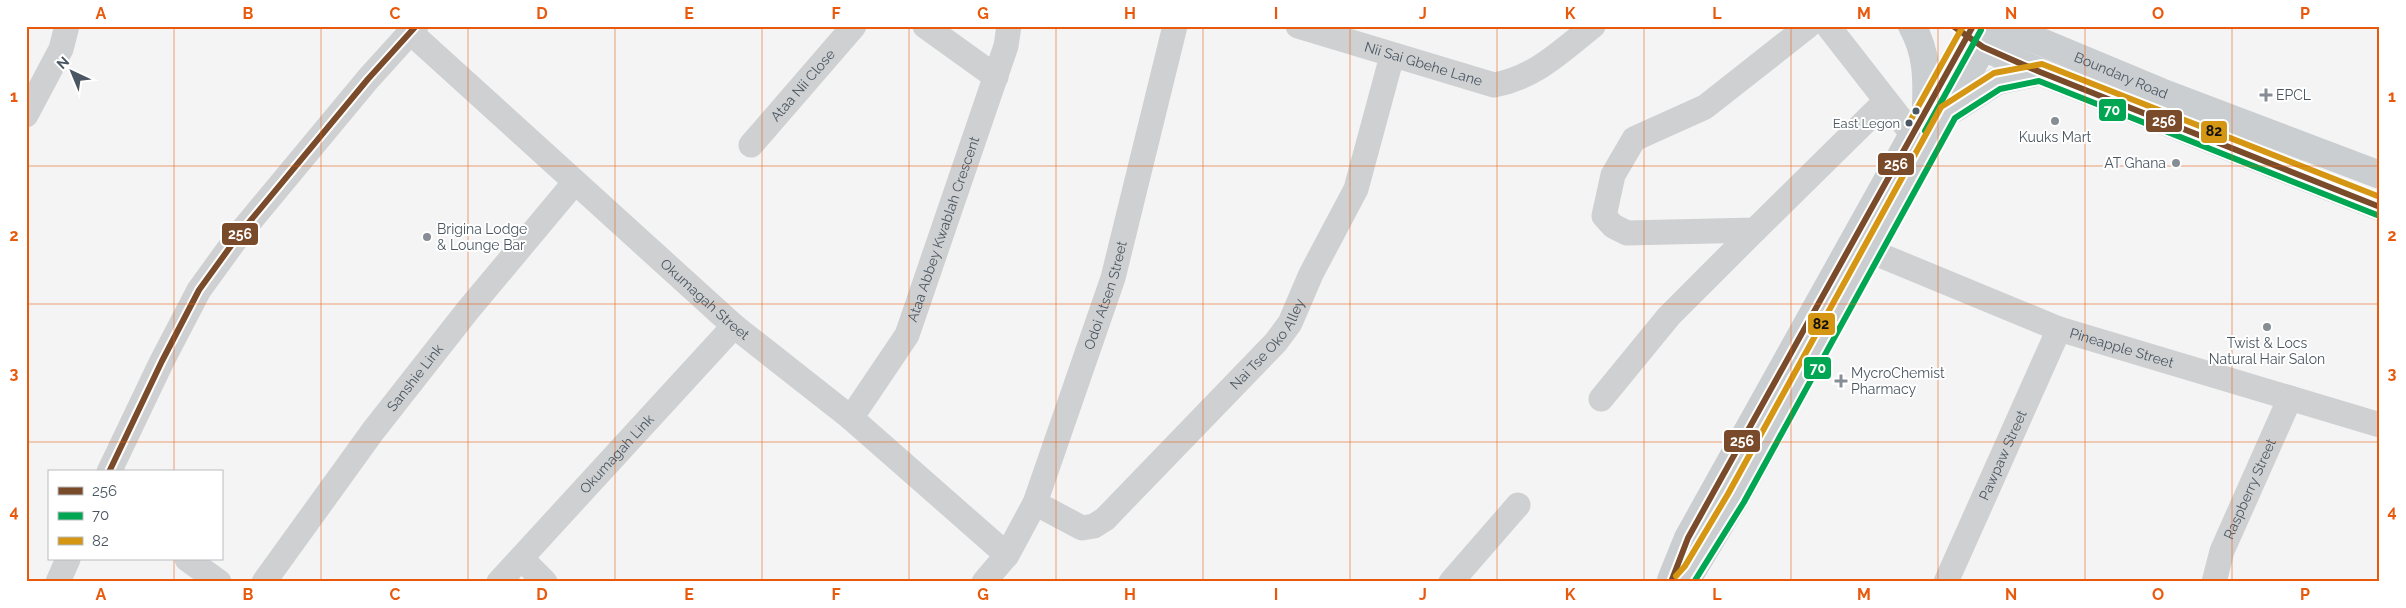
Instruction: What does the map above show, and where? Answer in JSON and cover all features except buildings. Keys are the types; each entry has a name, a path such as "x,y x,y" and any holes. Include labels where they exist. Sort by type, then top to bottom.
{"main road":[{"path":"1912,26 1918,37 1926,63 1937,111"},
{"name":"Boundary Road","path":"2003,26 2161,92 2380,175"},
{"path":"1682,582 1692,571 1736,498 1870,251 1974,33"},
{"name":"Boundary Road","path":"1974,33 2040,72 2380,207"},
{"path":"1671,582 1688,538 1913,135 1937,111 1996,81 2012,76 2040,72"}],"street":[{"path":"26,115 61,49 67,26"},
{"name":"Ataa Nii Close","path":"751,145 854,26"},
{"path":"925,26 996,77"},
{"name":"Ataa Abbey Kwablah Crescent","path":"851,418 907,335 996,77 1006,46 1009,26"},
{"name":"Odoi Atsen Street","path":"984,582 1007,555 1035,503 1113,278 1175,26"},
{"name":"Nii Sai Gbehe Lane","path":"1298,26 1392,56 1494,85 1515,81 1539,70 1593,26"},
{"path":"1755,230 1627,233 1613,226 1604,216 1613,175 1634,139 1704,107 1808,26"},
{"path":"1828,26 1913,135"},
{"path":"110,470 162,361 199,290 240,232 368,79 413,29"},
{"name":"Okumagah Street","path":"413,29 575,182 734,326 851,418 1007,555"},
{"name":"Nai Tse Oko Alley","path":"1035,503 1082,528 1094,526 1105,519 1276,342 1290,323 1311,274 1356,188 1392,56"},
{"path":"1601,399 1670,316 1886,101"},
{"name":"Sanshie Link","path":"264,582 372,431 468,310 575,182"},
{"name":"Pineapple Street","path":"1870,251 2059,329 2380,426"},
{"name":"Okumagah Link","path":"499,582 734,326"},
{"name":"Pawpaw Street","path":"1946,582 2059,329"},
{"name":"Raspberry Street","path":"2214,582 2222,551 2290,398"},
{"path":"1451,582 1518,505"},
{"path":"521,558 545,582"},
{"path":"58,582 68,560"},
{"path":"188,560 219,582"}],"transit line":[{"name":"256","path":"110,470 162,361 199,290 241,232 368,79 416,26"},
{"name":"256","path":"1953,26 1983,47 2040,72 2380,207"},
{"name":"82","path":"1909,123 1963,26"},
{"name":"256","path":"1671,582 1688,538 1973,26"},
{"name":"70","path":"1925,131 1981,30"},
{"name":"82","path":"1676,576 1685,566 1728,494 1941,107 1994,73 2042,64 2380,197"},
{"name":"70","path":"1694,582 1744,502 1955,118 2000,89 2039,81 2377,215"}],"place":[{"name":"EPCL","path":"2266,95"},
{"name":"Kuuks Mart","path":"2055,121"},
{"name":"East Legon","path":"1909,123"},
{"name":"AT Ghana","path":"2176,163"},
{"name":"Brigina Lodge & Lounge Bar","path":"427,237"},
{"name":"Twist & Locs Natural Hair Salon","path":"2267,327"},
{"name":"MycroChemist Pharmacy","path":"1841,381"}]}
